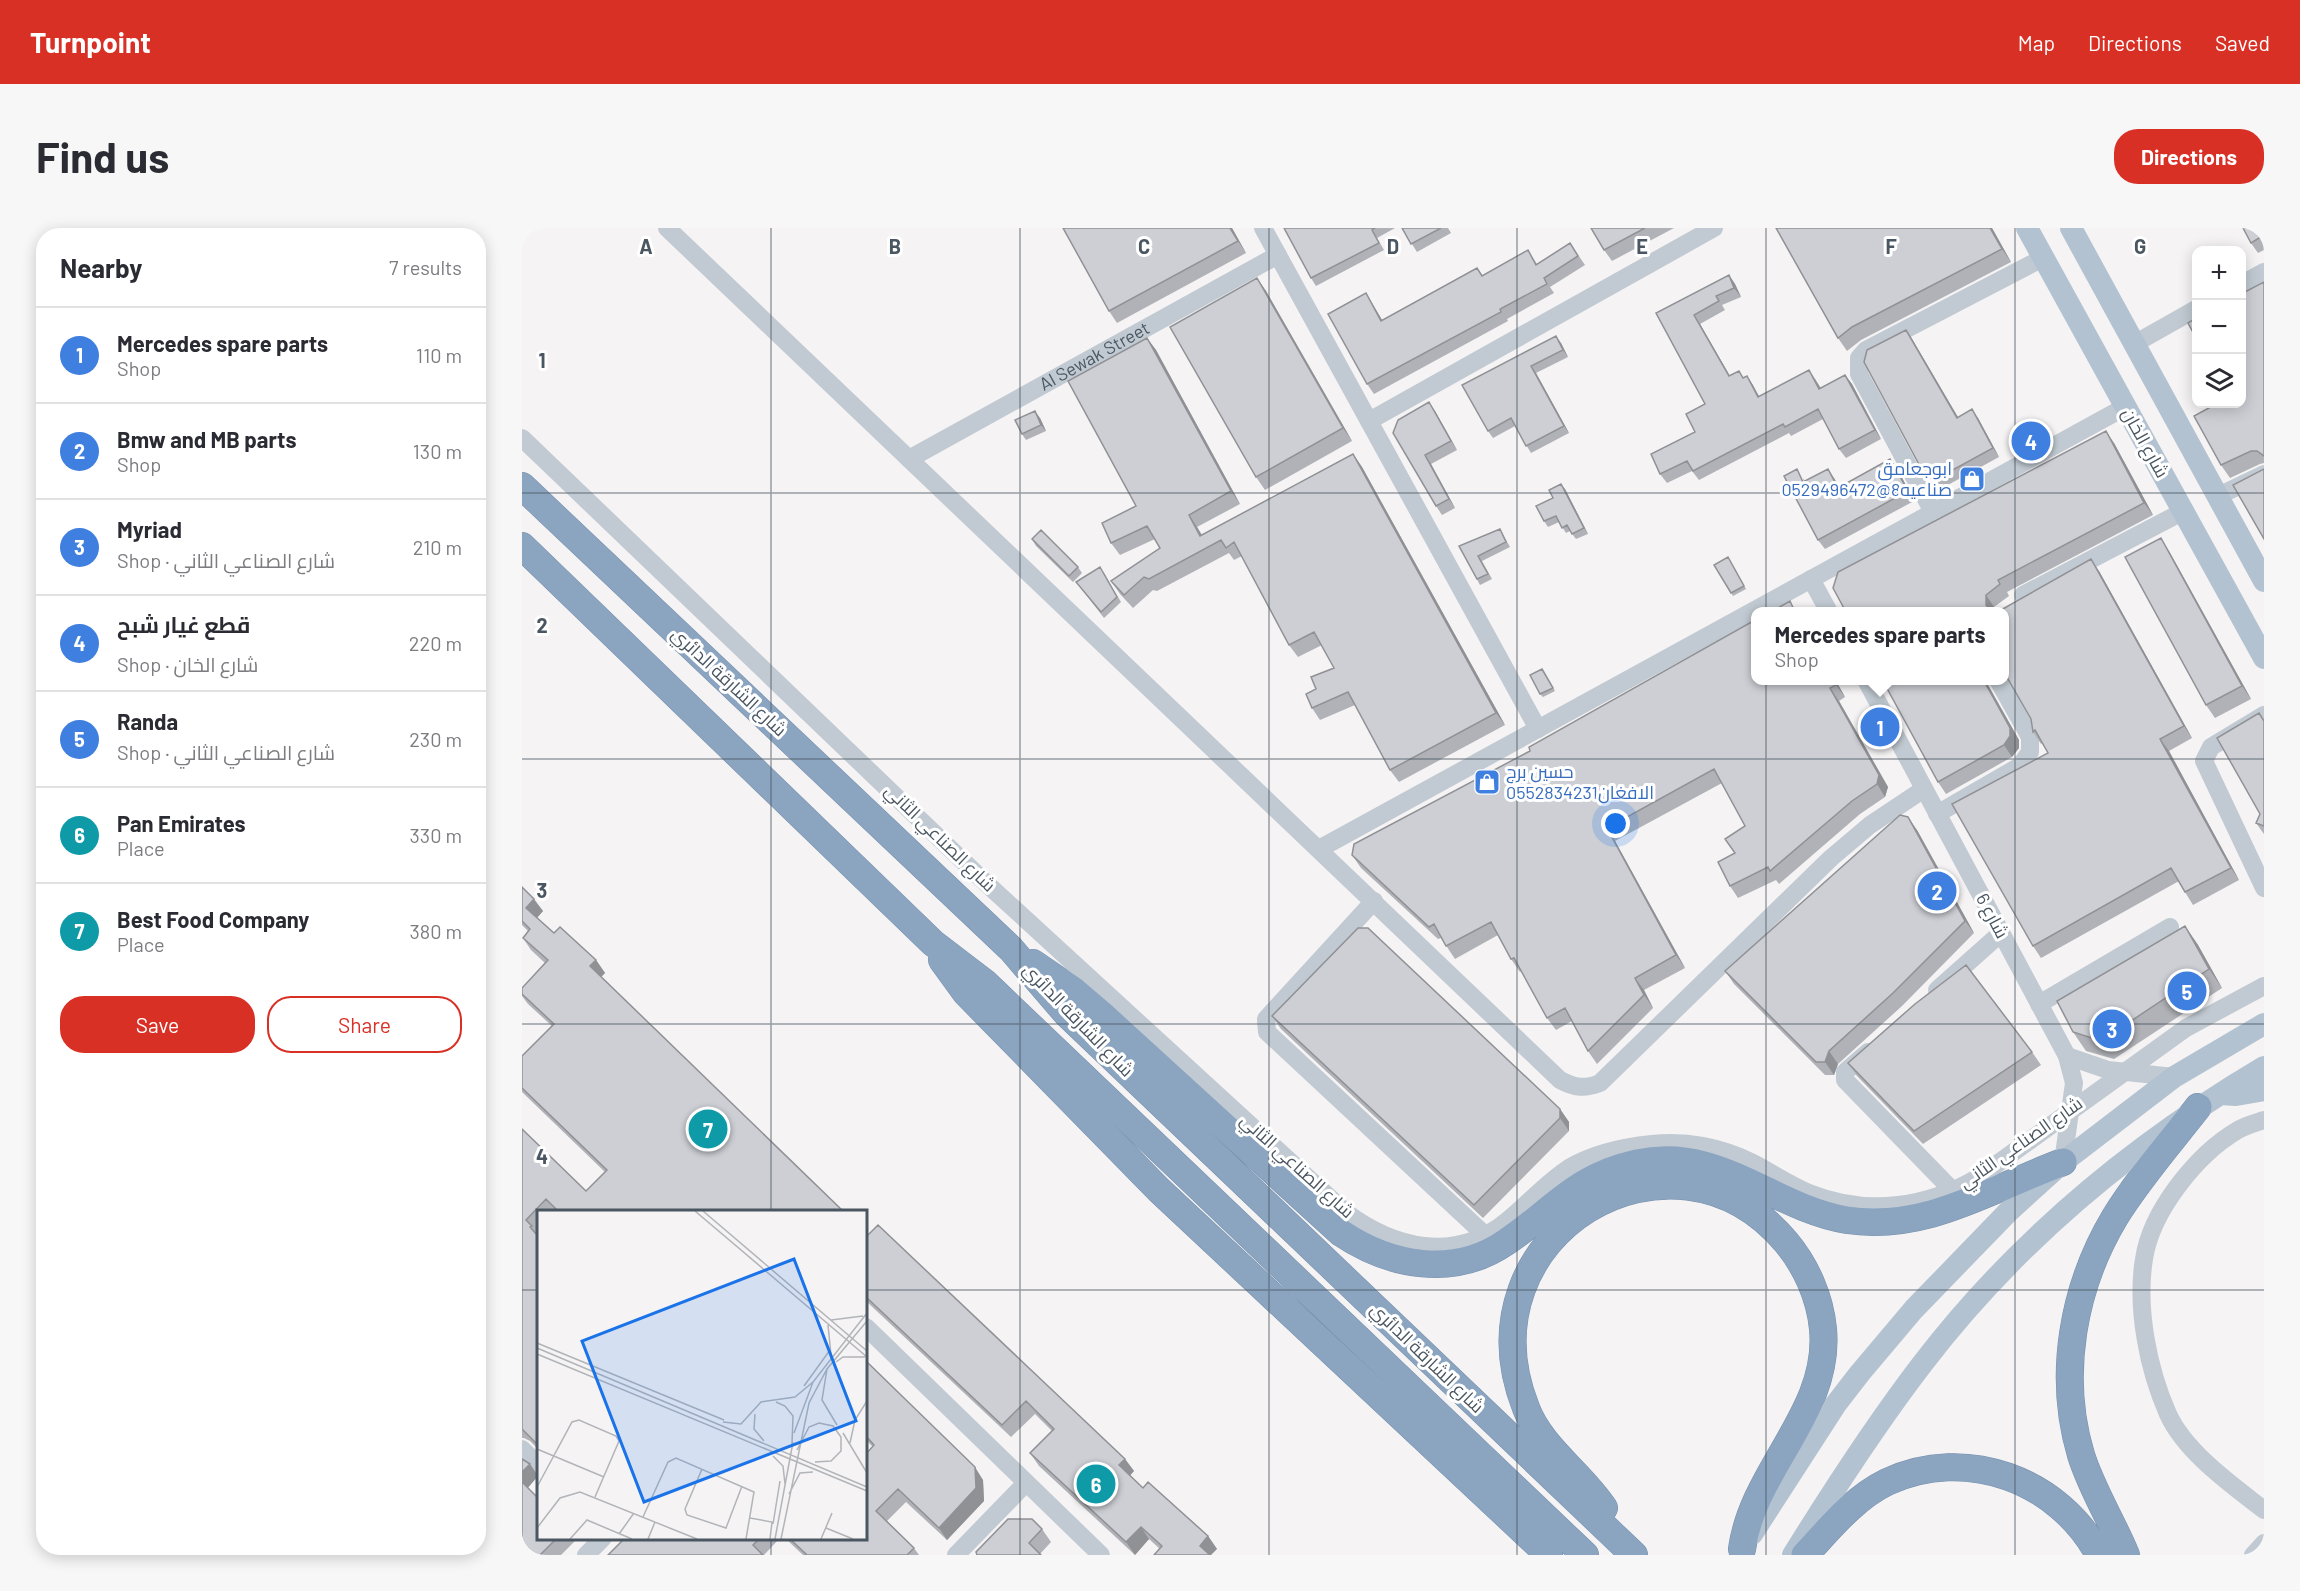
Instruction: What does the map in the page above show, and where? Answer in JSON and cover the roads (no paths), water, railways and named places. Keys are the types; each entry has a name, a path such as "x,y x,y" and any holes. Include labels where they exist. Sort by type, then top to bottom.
{"highway":[{"name":"شارع الشارقة الدائري","path":"522,486 1011,949 1066,1013 1628,1550"},
{"name":"شارع الشارقة الدائري","path":"522,546 933,943 984,982 1585,1555"},
{"path":"933,943 966,993 1061,1087 1138,1169 1549,1555"},
{"path":"1011,949 1074,991 1101,1014 1341,1233 1365,1249 1408,1262 1453,1263 1490,1252 1517,1235 1574,1188 1636,1163 1683,1160 1705,1163 1819,1212 1846,1220 1894,1222 1958,1206 2062,1162"},
{"path":"2126,1555 2092,1486 2080,1453 2073,1418 2071,1348 2076,1313 2099,1246 2116,1216 2209,1100"},
{"path":"1628,1550 1598,1500 1535,1427 1520,1394 1512,1355 1511,1335 1515,1305 1525,1277 1540,1251 1560,1228 1583,1210 1610,1197 1639,1189 1669,1186 1708,1192 1728,1198 1754,1213 1777,1232 1797,1255 1811,1281 1820,1309 1824,1350 1815,1390 1755,1500 1740,1552"},
{"path":"1805,1555 1842,1514 1863,1496 1887,1482 1939,1467 1967,1467 1994,1471 2020,1480 2044,1493 2066,1510 2084,1530 2099,1555"}],"main road":[{"name":"شارع الخان","path":"2026,228 2264,658"},
{"path":"2071,228 2264,581"},
{"name":"شارع الصناعي الثاني","path":"1740,1552 1836,1404 1887,1340 1953,1268 2062,1162 2174,1077 2262,1023"},
{"path":"1793,1555 1896,1398 1977,1299 2040,1234 2088,1190 2209,1100 2264,1068"},
{"path":"2209,1100 2264,1090"}],"street":[{"path":"667,228 1560,1080 1580,1088 1590,1087 1608,1076 1830,858 1870,825 1924,789"},
{"path":"1263,228 1538,729"},
{"path":"1369,421 1714,228"},
{"name":"Al Sewak Street","path":"909,459 1278,255"},
{"path":"1933,512 1859,374 1859,358 1866,350 2043,258"},
{"path":"2246,281 2264,272"},
{"path":"2134,344 2192,311"},
{"path":"1761,607 2125,407"},
{"name":"شارع الصناعي الثاني","path":"522,438 987,884 1344,1211 1366,1227 1390,1239 1417,1246 1440,1247 1463,1243 1485,1235 1505,1223 1570,1168 1624,1147 1656,1143 1692,1144 1722,1150 1752,1162 1808,1192 1852,1205 1877,1208 1900,1206 1953,1191 1987,1171 2122,1072 2209,1014 2264,986"},
{"path":"2218,496 2264,474"},
{"path":"2016,603 2182,512"},
{"path":"1812,579 1826,607"},
{"path":"1319,849 1751,612"},
{"name":"شارع 6","path":"1874,685 1924,789 2067,1056 2074,1083 2062,1162"},
{"path":"1937,814 2020,766 2030,752 2030,737 2000,685"},
{"path":"2264,715 2211,747 2204,761 2264,888"},
{"path":"1374,902 1266,1019 1267,1032 1485,1235"},
{"path":"2039,1004 2170,927"},
{"path":"1923,1002 2001,933"},
{"path":"1880,1041 1845,1072 1845,1080 1953,1191"},
{"path":"2067,1056 2094,1067 2174,1077"},
{"path":"2264,1120 2239,1130 2197,1164 2162,1208 2144,1258 2143,1333 2169,1415 2204,1462 2264,1510"},
{"path":"873,1341 1101,1555"},
{"path":"522,1449 537,1464"},
{"path":"956,1555 1026,1483"},
{"path":"586,1555 602,1540"},
{"path":"2253,1555 2264,1543"}],"place":[{"name":"قطع غيار شبح","path":"2031,441"},
{"name":"ابوجعامق صناعيه8@0529496472","path":"1972,479"},
{"name":"Mercedes spare parts","path":"1880,727"},
{"name":"حسين برج الافغان0552834231","path":"1487,782"},
{"name":"Bmw and MB parts","path":"1937,891"},
{"name":"Randa","path":"2187,991"},
{"name":"Myriad","path":"2112,1029"},
{"name":"Best Food Company","path":"708,1129"},
{"name":"Pan Emirates","path":"1096,1484"}]}
